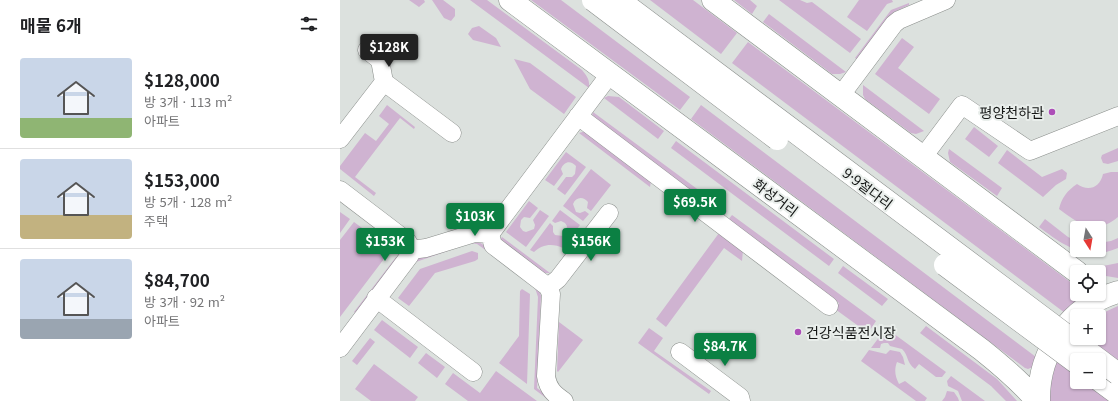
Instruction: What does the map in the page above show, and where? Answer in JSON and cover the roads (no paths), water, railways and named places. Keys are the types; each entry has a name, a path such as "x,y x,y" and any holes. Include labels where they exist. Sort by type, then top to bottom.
{"main road":[{"name":"화성거리","path":"510,0 982,350 1008,370 1038,401"},
{"name":"9·9절다리","path":"593,0 1070,359"},
{"name":"9·9절다리","path":"619,0 1118,374"},
{"path":"713,0 1070,267"},
{"path":"1038,401 1038,392 1043,368 1052,344 1062,329 1075,316 1108,293"},
{"path":"1106,385 1118,394"}],"street":[{"path":"841,95 899,20 946,0"},
{"path":"367,50 380,60 384,82 452,133"},
{"path":"490,234 610,74"},
{"path":"340,139 384,82"},
{"path":"923,157 962,105 1030,151 1118,116"},
{"path":"578,116 829,306"},
{"path":"340,190 408,241 411,250 410,255 376,298 340,348"},
{"path":"548,287 558,280 609,213"},
{"path":"411,250 426,248 475,233 490,234"},
{"path":"490,234 493,245 548,287 551,294 546,376 547,385 552,392 564,401"},
{"path":"376,298 473,372"},
{"path":"680,352 740,397 741,401"}],"place":[{"name":"평양천하관","path":"1052,112"},
{"name":"건강식품전시장","path":"798,332"}]}
